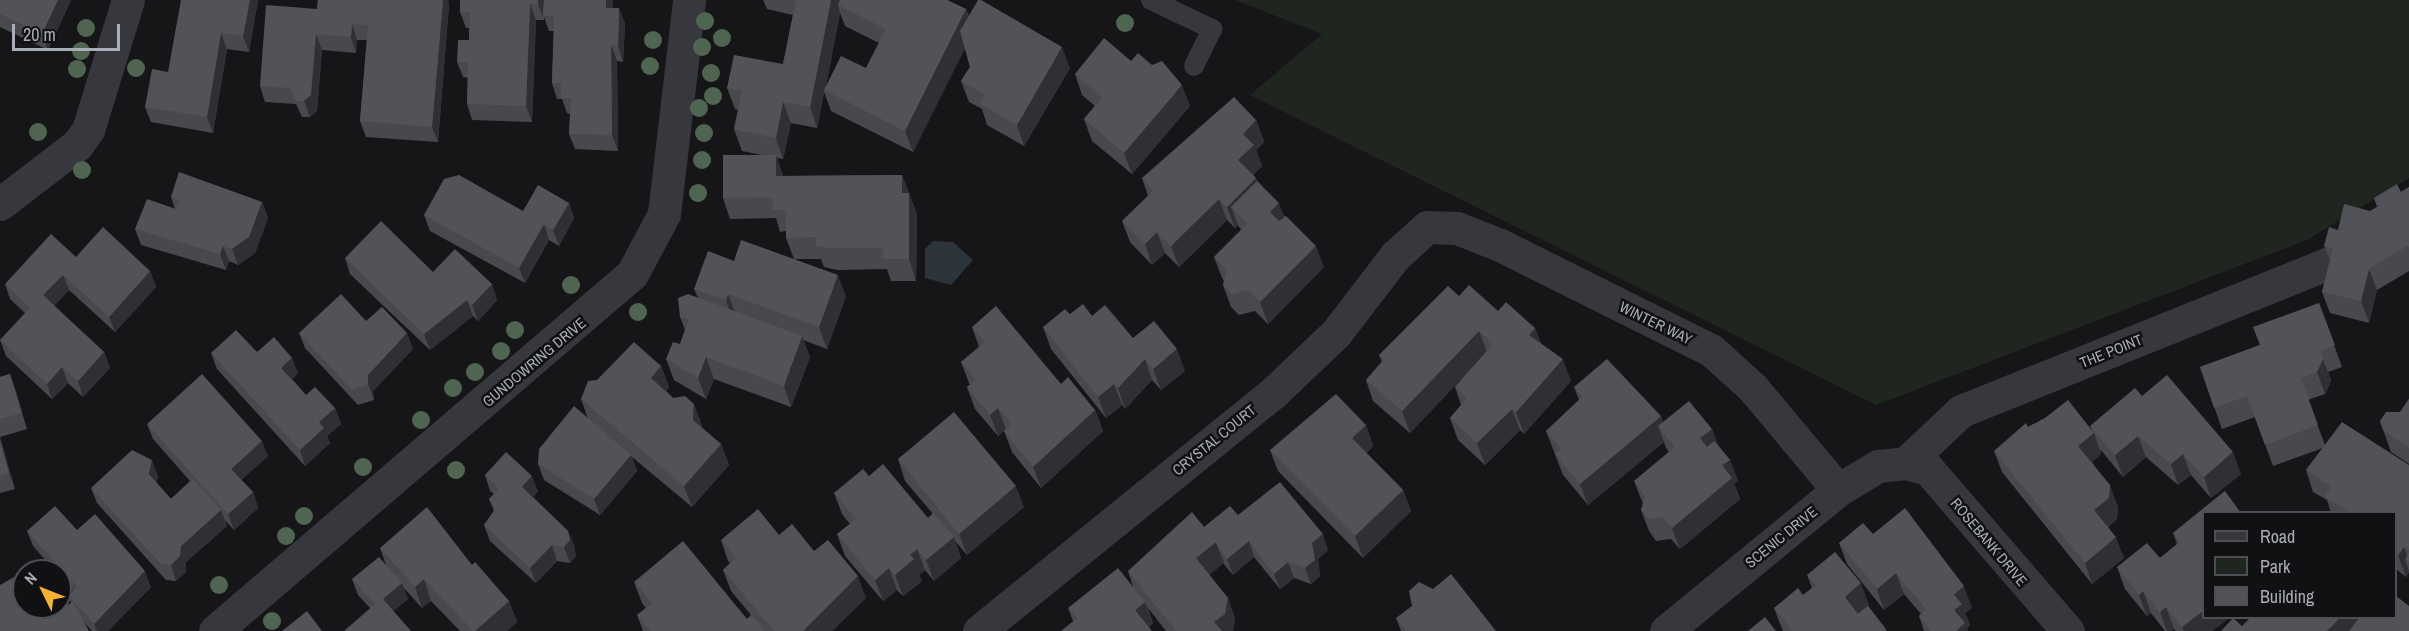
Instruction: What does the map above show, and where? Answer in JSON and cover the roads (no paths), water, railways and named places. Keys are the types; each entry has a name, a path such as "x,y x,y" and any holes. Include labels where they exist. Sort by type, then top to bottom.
{"street":[{"path":"0,204 77,145 88,130 128,0"},
{"name":"GUNDOWRING DRIVE","path":"215,631 632,274 664,214 689,0"},
{"name":"WINTER WAY","path":"1427,227 1457,228 1500,245 1711,350 1752,387 1838,490"},
{"name":"CRYSTAL COURT","path":"979,631 1273,393 1336,333 1395,256 1427,227"},
{"name":"THE POINT","path":"1906,463 1961,411 2331,262"},
{"name":"SCENIC DRIVE","path":"1666,631 1838,490 1878,466 1906,463"},
{"name":"ROSEBANK DRIVE","path":"1906,463 1928,469 2068,631"}],"lane":[{"path":"1151,0 1212,29 1194,66"}]}
